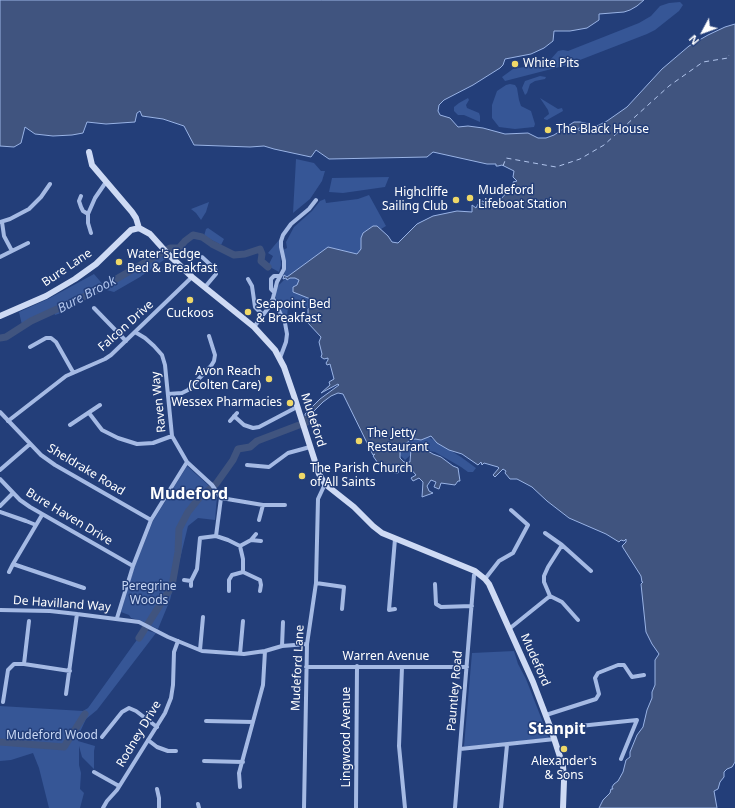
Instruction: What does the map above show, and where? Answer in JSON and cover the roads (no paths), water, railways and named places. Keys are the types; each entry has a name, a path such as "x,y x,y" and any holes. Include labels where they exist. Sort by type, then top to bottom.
{"street":[{"name":"Mudeford","path":"89,152 92,165 132,212 136,218 139,228 150,234 192,277 254,327 275,350 287,375 319,474 325,484 354,507 382,533 475,571 489,584 555,739 563,766 563,808"},
{"path":"91,233 88,222 88,214 95,198 106,182"},
{"path":"12,251 4,236 1,222 29,210 38,201 45,188 50,184"},
{"path":"81,196 79,201 81,207 83,211 88,214"},
{"path":"254,327 269,308 280,276 284,269 281,247 283,235 291,224 309,209 316,200"},
{"name":"Bure Lane","path":"0,316 46,296 96,264 131,230 139,228"},
{"path":"0,257 28,243"},
{"path":"202,257 216,271 216,274 205,287"},
{"name":"Falcon Drive","path":"8,421 73,372 105,359 117,350 192,277"},
{"path":"248,279 252,286 255,307 263,315"},
{"path":"273,298 285,323 287,334 286,342 280,358"},
{"path":"94,308 126,341"},
{"name":"Raven Way","path":"135,332 144,338 162,355 165,365 172,436 187,462 213,487 221,498"},
{"path":"168,394 182,393 188,390 211,366 215,355 209,336"},
{"path":"30,346 46,338 51,338 56,342 73,372"},
{"path":"70,425 100,405"},
{"path":"230,421 236,415 244,425 253,428 259,427 297,408"},
{"name":"Sheldrake Road","path":"0,412 41,455 55,465 151,520"},
{"path":"89,412 102,430 130,442 137,444 153,443 172,436"},
{"path":"0,470 30,444"},
{"path":"247,465 269,467 288,453 310,447"},
{"path":"118,618 133,566 151,520 187,462"},
{"name":"Bure Haven Drive","path":"0,479 12,493 25,504 133,566"},
{"name":"Mudeford Lane","path":"304,808 307,644 316,583 317,506 320,494 325,484"},
{"path":"0,506 12,493"},
{"path":"216,536 221,498 263,505 285,505"},
{"path":"259,520 263,505"},
{"path":"485,579 499,561 513,553 528,524 511,510"},
{"name":"Bure Haven Drive","path":"0,512 36,525"},
{"path":"9,572 42,515"},
{"path":"545,533 562,545 590,571"},
{"path":"240,546 251,540 256,534"},
{"path":"191,586 191,581 197,569 200,538 216,536 240,546"},
{"path":"395,539 389,610 395,609"},
{"path":"251,540 261,541"},
{"path":"562,545 548,567 544,576 544,582 550,596 562,602 578,620"},
{"path":"240,546 243,559 243,572"},
{"path":"13,564 84,588"},
{"path":"229,591 229,580 232,575 243,572 260,580 260,591"},
{"name":"Pauntley Road","path":"455,808 474,575"},
{"path":"184,580 191,581"},
{"path":"316,583 344,587 342,609"},
{"path":"441,585 435,585 436,604 441,607 472,606"},
{"path":"509,629 550,596"},
{"name":"De Havilland Way","path":"0,610 50,611 118,618 142,624 200,650 240,654 264,651 282,646 307,644"},
{"path":"66,694 77,614"},
{"path":"200,650 203,617"},
{"path":"24,664 29,621"},
{"path":"240,654 243,621"},
{"path":"282,646 283,622"},
{"name":"Rodney Drive","path":"103,808 120,786 165,714 171,698 174,652 178,641"},
{"path":"240,787 239,773 263,685 264,651"},
{"path":"3,702 8,670 14,664 24,664 70,671"},
{"path":"546,715 596,699 599,694 595,678 598,673 618,665 624,665 632,677 644,675"},
{"name":"Lingwood Avenue","path":"356,808 357,666"},
{"name":"Warren Avenue","path":"306,667 467,667"},
{"path":"402,667 399,746 405,808"},
{"path":"102,737 122,712 129,708 136,711 157,727"},
{"path":"551,729 637,720 621,758"},
{"path":"206,721 253,722"},
{"path":"460,748 507,745 555,739"},
{"path":"148,740 157,747 168,751 176,751"},
{"path":"501,808 507,745"},
{"path":"204,761 242,762"},
{"path":"94,772 120,786"},
{"path":"157,789 159,808"}],"waterway":[{"name":"Bure Brook","path":"0,338 6,337 31,321 92,293 170,248 179,248 193,235 202,237 234,255 245,254 260,249 262,254 261,261 268,267"},
{"path":"139,638 172,586 178,552 179,529 188,512 200,497 216,484 233,460 238,449 250,447 257,441 307,422 307,419"},
{"path":"0,742 64,747 85,714"}],"place":[{"name":"White Pits","path":"515,64"},
{"name":"The Black House","path":"548,130"},
{"name":"Mudeford Lifeboat Station","path":"470,198"},
{"name":"Highcliffe Sailing Club","path":"456,200"},
{"name":"Water's Edge Bed & Breakfast","path":"119,262"},
{"name":"Cuckoos","path":"190,300"},
{"name":"Seapoint Bed & Breakfast","path":"248,312"},
{"name":"Avon Reach (Colten Care)","path":"269,379"},
{"name":"Wessex Pharmacies","path":"290,403"},
{"name":"The Jetty Restaurant","path":"359,441"},
{"name":"The Parish Church of All Saints","path":"302,476"},
{"name":"Alexander's & Sons","path":"564,749"}],"district":[{"name":"Mudeford","path":"189,494"},
{"name":"Stanpit","path":"557,729"}],"park label":[{"name":"Peregrine Woods","path":"149,594"},
{"name":"Mudeford Wood","path":"52,736"}]}
